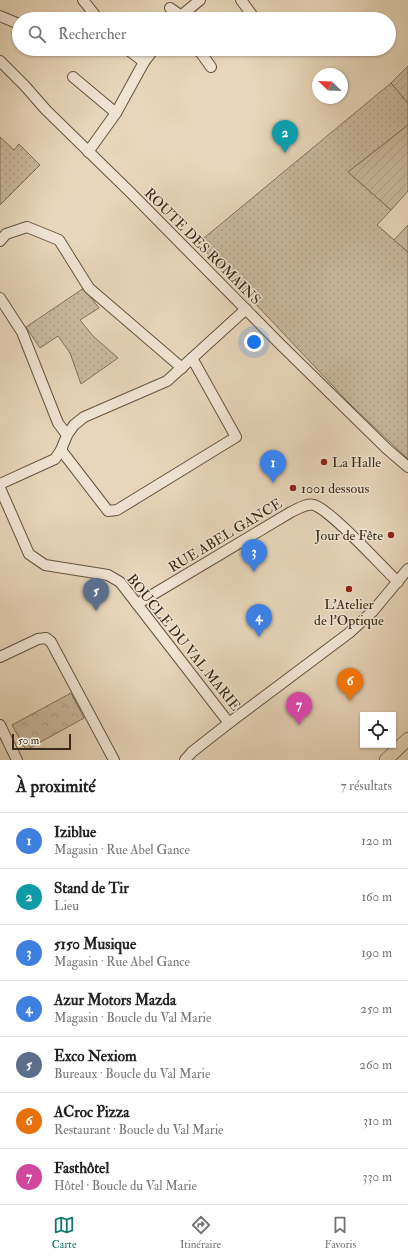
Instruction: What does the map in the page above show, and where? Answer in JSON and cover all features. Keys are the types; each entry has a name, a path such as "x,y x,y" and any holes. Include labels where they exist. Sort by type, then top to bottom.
{"main road":[{"path":"386,760 408,739"}],"street":[{"path":"83,0 92,12"},
{"path":"184,12 200,0"},
{"path":"241,0 250,12"},
{"path":"170,8 174,12"},
{"path":"0,16 12,21"},
{"path":"136,56 144,62"},
{"path":"88,152 116,113 149,56"},
{"path":"203,56 210,67"},
{"name":"ROUTE DES ROMAINS","path":"0,61 88,152 132,193 387,449 408,467"},
{"path":"73,77 116,113"},
{"path":"2,234 27,227 59,240 89,288 182,368"},
{"path":"0,298 22,332 58,423 66,435"},
{"path":"0,484 55,459 61,450 66,435 74,425 84,417 167,381 246,309"},
{"path":"61,450 108,511 117,510 236,437 192,358"},
{"name":"ROUTE DES ROMAINS","path":"387,449 408,475"},
{"name":"BOUCLE DU VAL MARIE","path":"0,488 29,554 45,565 108,575 120,582 229,723 349,633 373,611 408,569"},
{"name":"RUE ABEL GANCE","path":"137,604 291,512 306,505 313,505 323,509 329,514 398,582"},
{"path":"0,657 38,639 46,638 51,642 114,760"},
{"path":"186,760 192,752 229,723"},
{"path":"0,725 17,760"}],"green space":[{"path":"408,66 408,103 391,83"},
{"path":"391,83 408,103 408,125 348,172 391,210 377,225 408,252 408,459 350,404 198,243"},
{"path":"408,125 408,191 391,210 348,172"},
{"path":"0,137 14,150 19,144 40,165 0,205"},
{"path":"408,225 408,252 394,240"},
{"path":"84,288 99,308 80,320 93,336 118,358 81,384 70,353 58,336 40,348 26,327"},
{"path":"71,693 84,718 26,750 12,725"}],"place":[{"name":"Stand de Tir","path":"285,153"},
{"name":"La Halle","path":"324,462"},
{"name":"Iziblue","path":"273,483"},
{"name":"1001 dessous","path":"293,488"},
{"name":"Jour de Fête","path":"391,535"},
{"name":"5150 Musique","path":"254,572"},
{"name":"L'Atelier de l'Optique","path":"349,589"},
{"name":"Exco Nexiom","path":"96,611"},
{"name":"Azur Motors Mazda","path":"259,637"},
{"name":"ACroc Pizza","path":"350,701"},
{"name":"Fasthôtel","path":"299,725"}]}
